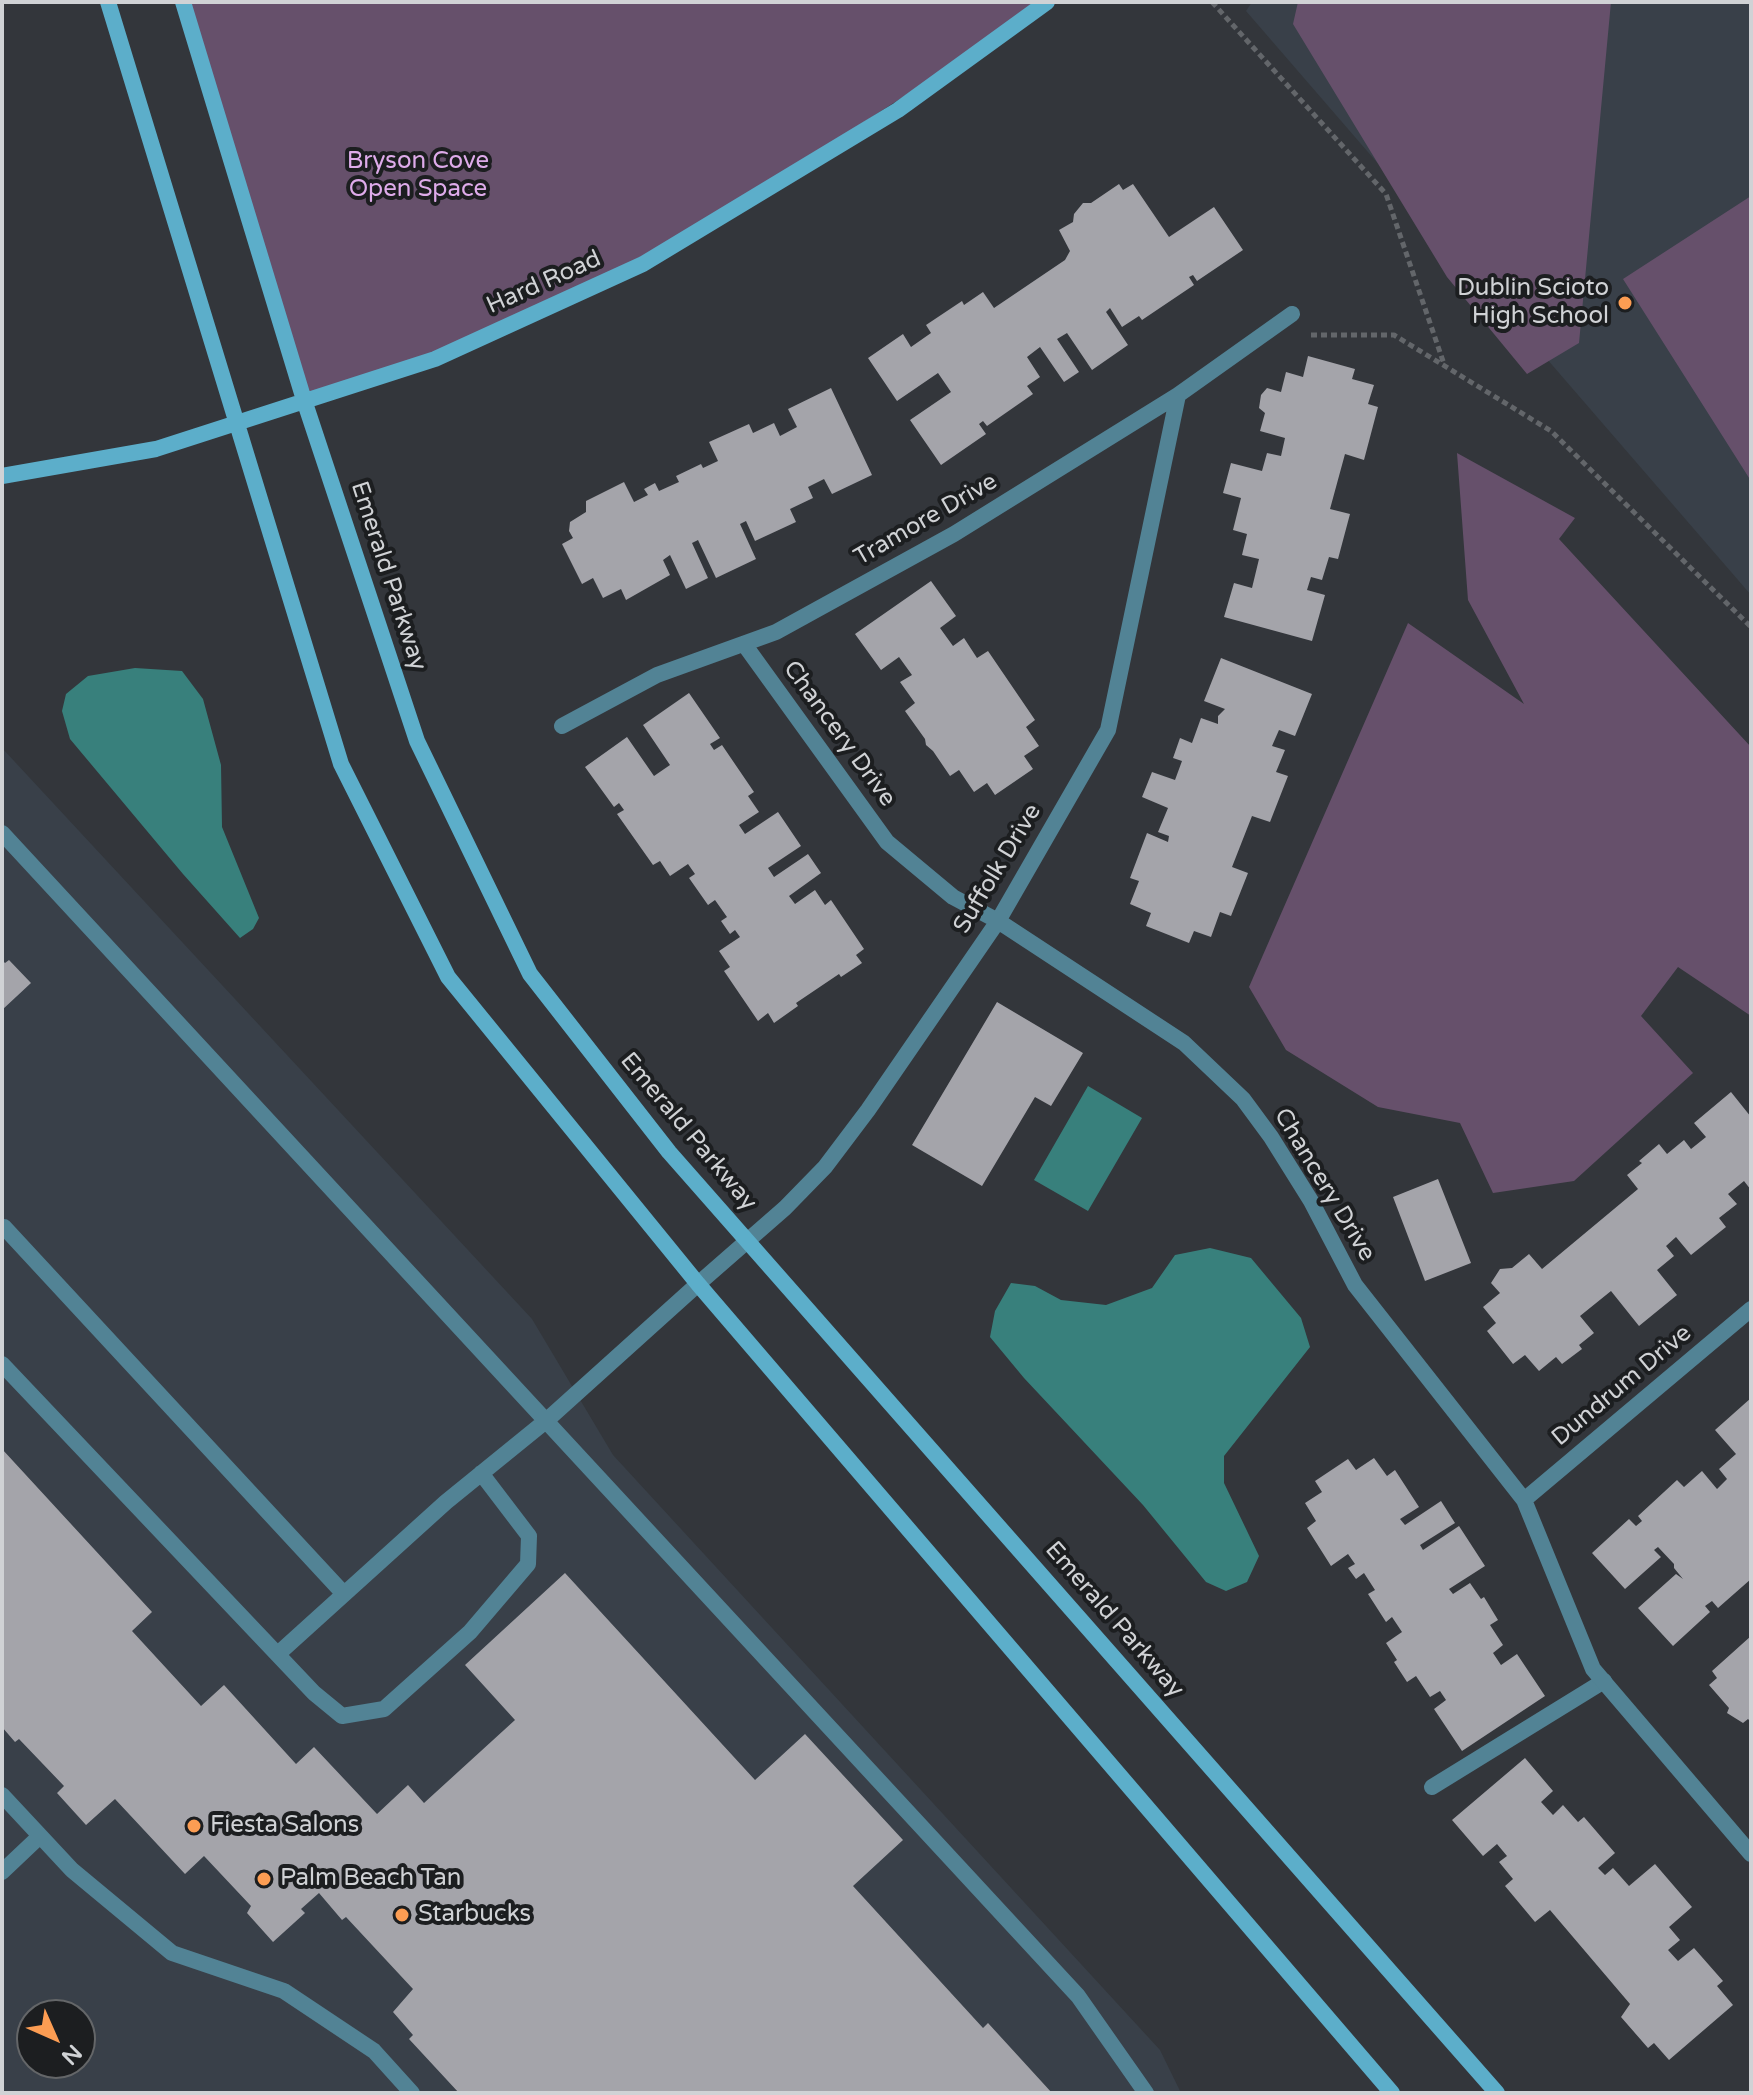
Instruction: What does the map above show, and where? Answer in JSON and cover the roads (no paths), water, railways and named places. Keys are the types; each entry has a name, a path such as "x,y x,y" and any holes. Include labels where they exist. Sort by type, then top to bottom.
{"main road":[{"path":"108,2 341,764 448,977 698,1284 1392,2093"},
{"name":"Emerald Parkway","path":"183,2 304,400 417,741 530,974 669,1152 1497,2093"},
{"name":"Hard Road","path":"2,476 156,449 435,359 643,264 898,110 1047,2"}],"street":[{"name":"Tramore Drive","path":"562,726 657,675 776,632 954,534 1178,395 1292,314"},
{"name":"Suffolk Drive","path":"279,1653 785,1208 834,1155 868,1110 998,921 1108,730 1178,395"},
{"name":"Chancery Drive","path":"744,644 887,842 953,897 998,921 1184,1043 1243,1099 1311,1201 1355,1285 1524,1500 1593,1669 1751,1854"},
{"path":"2,833 1078,1996 1146,2093"},
{"path":"2,1229 4,1227 344,1594"},
{"name":"Dundrum Drive","path":"1524,1500 1751,1309"},
{"path":"2,1364 314,1693 342,1716 384,1709 470,1632 528,1564 529,1536 481,1473"},
{"path":"1432,1787 1604,1681"},
{"path":"2,1795 72,1870 172,1953 284,1991 374,2051 412,2093"},
{"path":"2,1872 40,1836"}],"place":[{"name":"Dublin Scioto High School","path":"1625,303"},
{"name":"Fiesta Salons","path":"194,1826"},
{"name":"Palm Beach Tan","path":"264,1879"},
{"name":"Starbucks","path":"402,1915"}],"park label":[{"name":"Bryson Cove Open Space","path":"418,176"}]}
